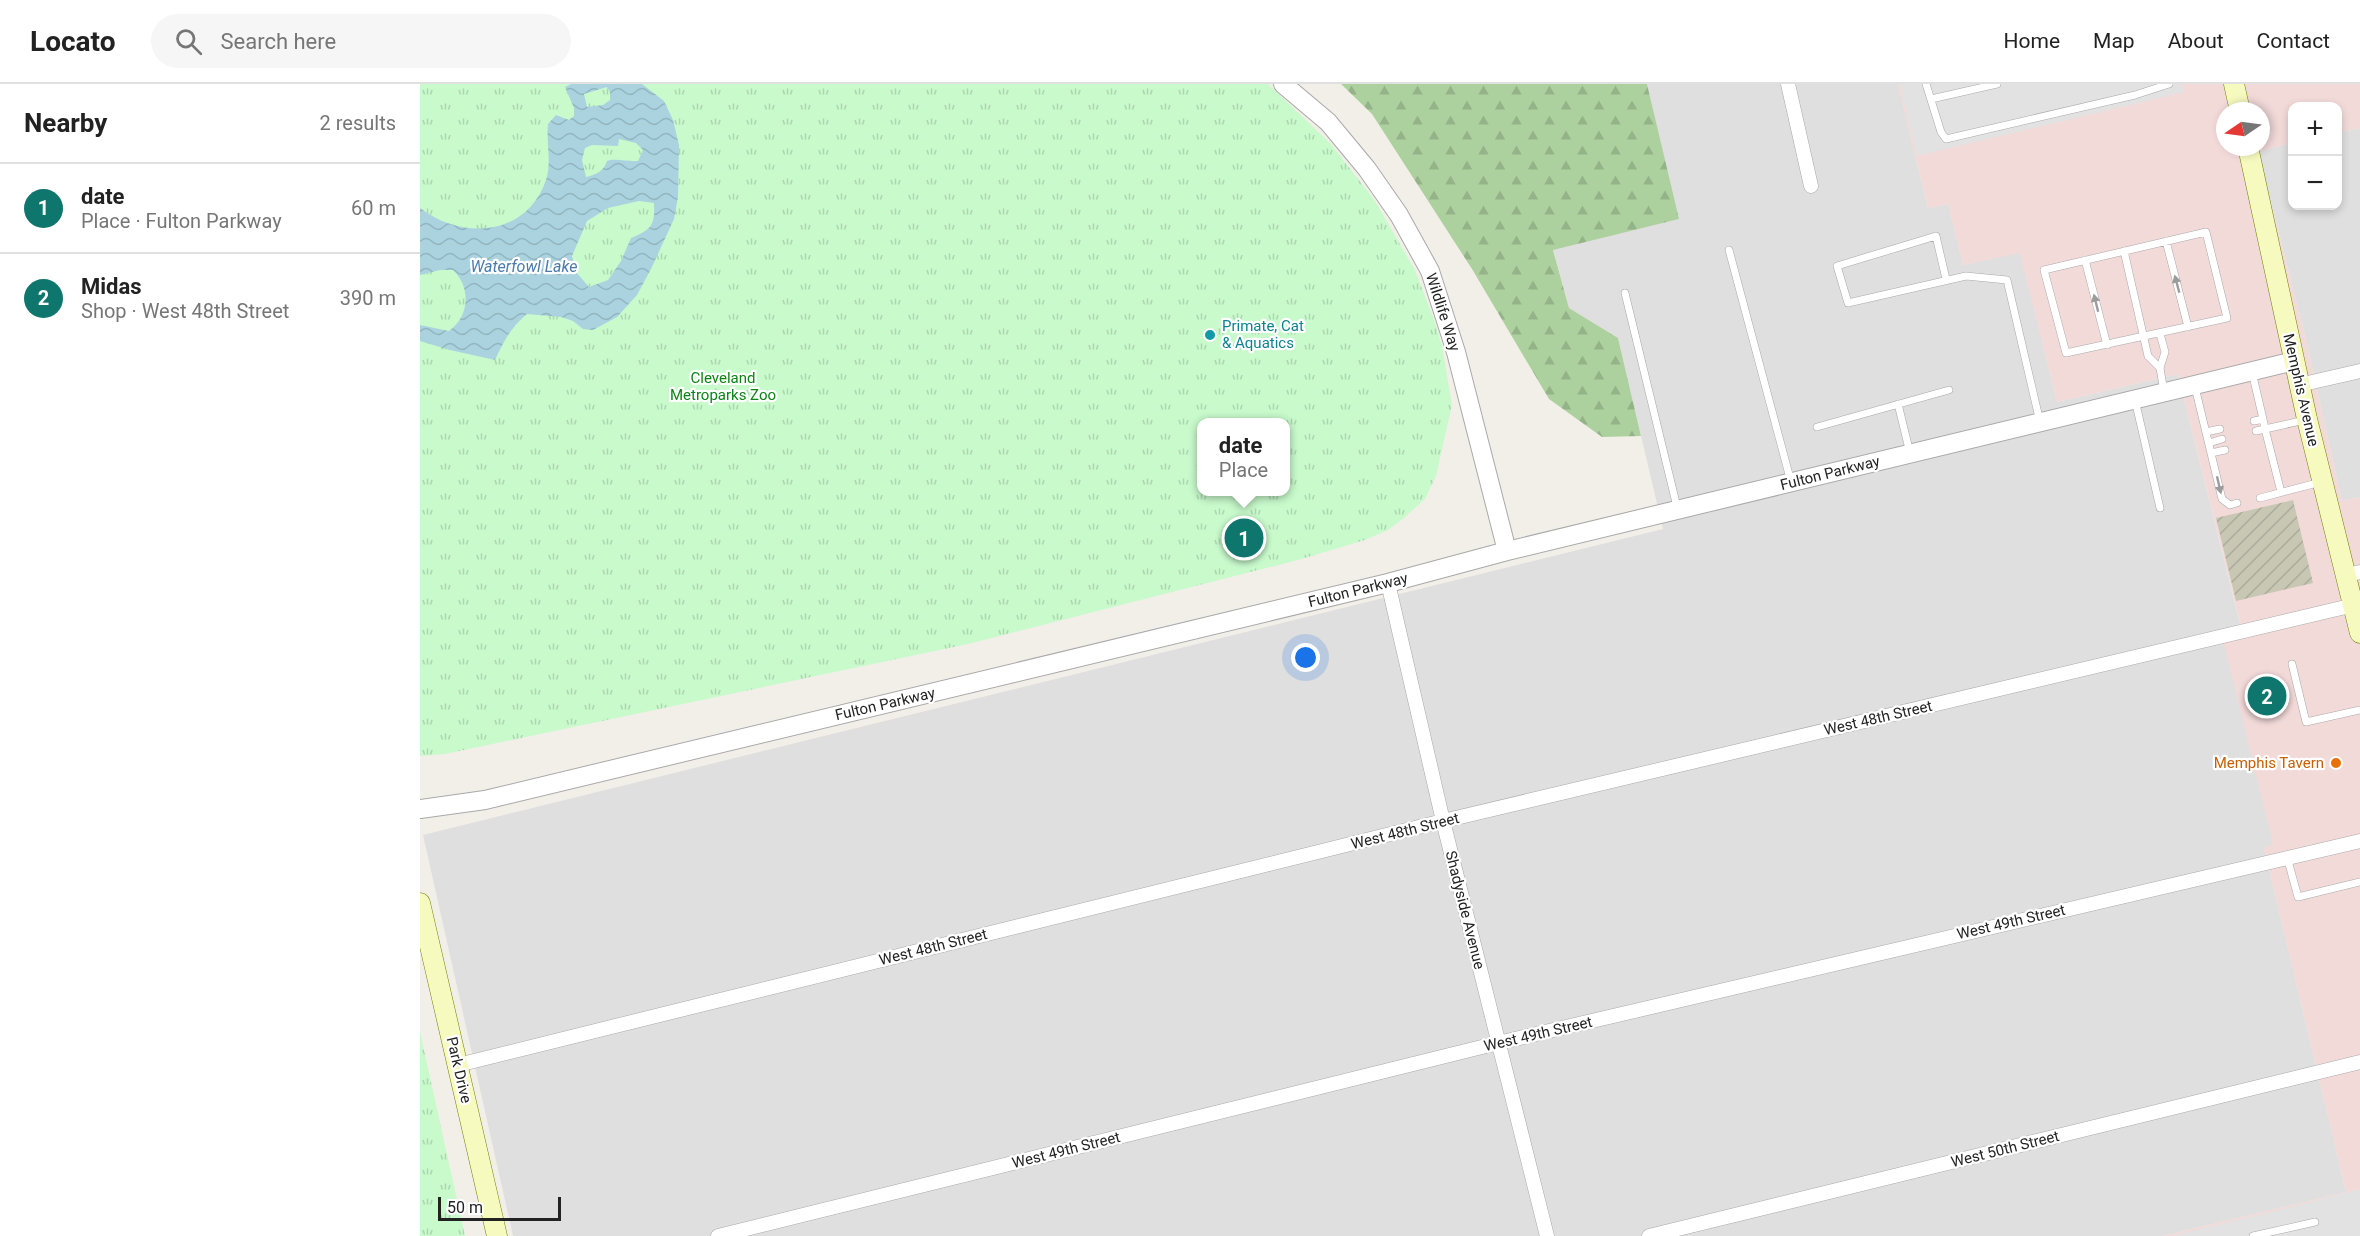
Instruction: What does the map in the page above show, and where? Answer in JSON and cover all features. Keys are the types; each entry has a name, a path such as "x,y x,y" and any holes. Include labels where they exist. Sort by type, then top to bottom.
{"main road":[{"path":"2234,84 2238,102"},
{"name":"Memphis Avenue","path":"2250,156 2307,419 2324,481 2354,573 2354,605 2360,633"},
{"name":"Park Drive","path":"420,903 496,1236"}],"street":[{"name":"Wildlife Way","path":"1282,84 1328,122 1367,169 1399,215 1430,271 1456,352 1507,551"},
{"path":"1788,84 1810,186"},
{"name":"Fulton Parkway","path":"420,808 485,800 1388,583 1507,551 2294,361"},
{"path":"2299,385 2360,371"},
{"name":"Shadyside Avenue","path":"1388,583 1443,821 1546,1236"},
{"name":"West 48th Street","path":"458,1065 1443,821 2354,605"},
{"name":"West 49th Street","path":"718,1236 1498,1043 2360,841"},
{"name":"West 50th Street","path":"1649,1236 2360,1062"}],"lane":[{"path":"1926,84 1941,132 1946,139 2135,95 2169,84"},
{"path":"1931,99 1997,84"},
{"path":"2205,232 2227,318 2066,353 2044,270 2166,241 2205,232"},
{"path":"1946,279 1936,236 1837,266 1848,303 1966,276 2007,280 2040,422"},
{"path":"2166,241 2188,327"},
{"path":"1729,250 1791,482"},
{"path":"2124,251 2148,356 2160,368"},
{"path":"2085,260 2107,345"},
{"path":"1625,293 1678,510"},
{"path":"2160,334 2165,352 2160,368 2164,392"},
{"path":"2252,371 2281,492"},
{"path":"2194,385 2222,499 2230,505 2237,503"},
{"path":"1817,427 1949,390"},
{"path":"2135,399 2160,508"},
{"path":"1898,404 1910,453"},
{"path":"2254,421 2263,419"},
{"path":"2256,431 2307,419"},
{"path":"2206,432 2220,429"},
{"path":"2209,443 2222,440"},
{"path":"2259,442 2268,441"},
{"path":"2211,453 2225,450"},
{"path":"2260,498 2324,481"},
{"path":"2292,664 2306,722 2360,710"},
{"path":"2287,857 2298,897 2360,882"},
{"path":"2253,1236 2315,1222"}],"shaded area":[{"path":"1647,84 1898,84 1928,208 1948,204 1963,265 2020,252 2057,402 2178,374 2243,636 2273,845 2264,848 2346,1192 2163,1236 513,1236 423,835 1663,529 1618,338 1569,308 1553,249 1678,219"},
{"path":"1898,84 2360,84 2360,128 2342,132 2342,102 2288,102 2288,144 2270,149 2270,102 2216,102 2216,156 2259,156 2304,331 2342,501 2360,497 2360,1236 2163,1236 2346,1192 2264,848 2273,844 2223,640 2243,635 2178,374 2057,402 2020,253 1963,265 1948,204 1928,208"},
{"path":"1900,84 2182,84 2184,92 1917,156"},
{"path":"2360,128 2360,497 2342,501 2304,331 2259,156 2270,156 2270,148 2288,144 2288,210 2342,210 2342,132"},
{"path":"2293,500 2313,583 2236,601 2216,518"},
{"path":"2360,1189 2360,1236 2172,1236 2287,1208"}],"green space":[{"name":"Cleveland Metroparks Zoo","path":"420,84 1268,84 1331,144 1375,201 1415,270 1442,346 1452,405 1436,476 1425,499 1388,530 1365,540 1298,560 968,644 445,754 420,756"},
{"path":"1341,84 1647,84 1679,219 1553,250 1569,308 1618,338 1641,436 1602,437 1549,399 1472,269 1372,114"},
{"path":"420,1032 465,1236 420,1236"}],"water":[{"name":"Waterfowl Lake","path":"571,84 642,84 664,101 673,120 679,145 678,197 674,219 637,295 617,317 593,330 583,329 573,321 561,317 527,314 508,335 495,360 420,341 420,325 449,331 461,318 466,301 463,285 453,270 440,270 420,275 420,208 437,219 474,228 492,227 509,222 524,213 537,199 546,180 549,166 548,124 556,115 569,120 574,116 574,108 565,87","holes":["607,87 610,100 603,105 587,107 584,94","619,139 636,143 643,150 638,161 607,161 599,172 586,177 582,160 585,148 592,145 618,146","639,201 654,203 653,221 648,229 631,238 621,261 608,280 589,287 576,272 572,256 587,221 608,208"]}],"place":[{"name":"Primate, Cat & Aquatics","path":"1210,335"},
{"name":"date","path":"1244,538"},
{"name":"Midas","path":"2267,696"},
{"name":"Memphis Tavern","path":"2336,763"}]}
